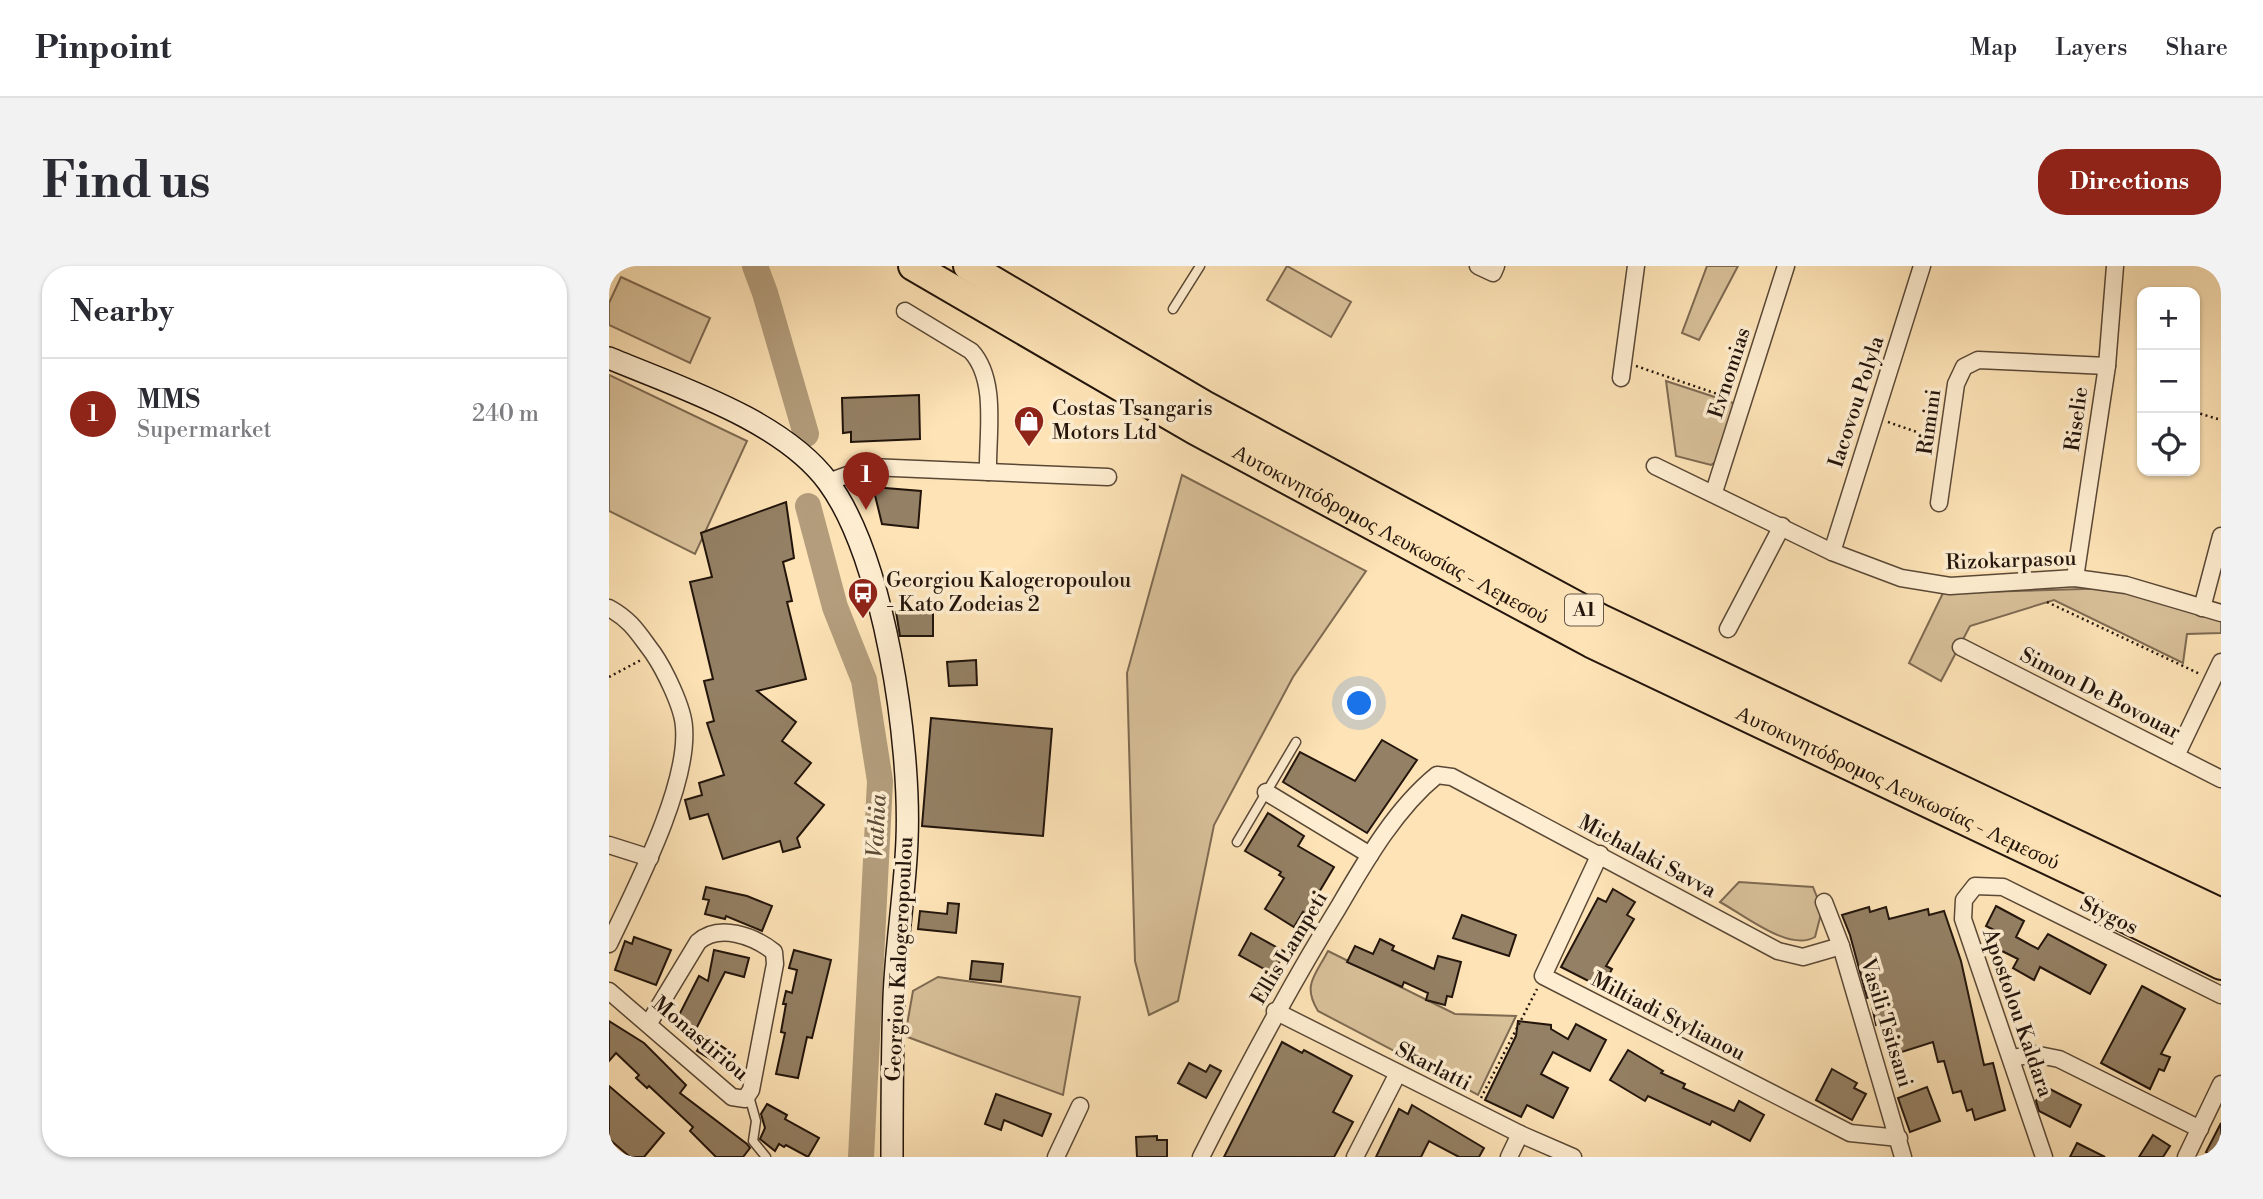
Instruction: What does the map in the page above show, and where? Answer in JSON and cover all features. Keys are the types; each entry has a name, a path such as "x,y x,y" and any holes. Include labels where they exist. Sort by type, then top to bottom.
{"highway":[{"path":"904,266 939,282"},
{"name":"Αυτοκινητόδρομος Λευκωσίας - Λεμεσού","path":"913,266 1195,430 1591,643 2221,944"},
{"name":"Αυτοκινητόδρομος Λευκωσίας - Λεμεσού","path":"968,266 1204,405 1603,620 2221,914"},
{"path":"1591,643 1723,716 2221,965"}],"street":[{"path":"1623,370 1636,266"},
{"name":"Evnomias","path":"1714,492 1786,266"},
{"name":"Iacovou Polyla","path":"1832,552 1922,266"},
{"name":"Riselie","path":"2075,578 2107,366 2115,266"},
{"path":"905,311 971,351 979,360 986,385 988,472"},
{"name":"Georgiou Kalogeropoulou","path":"609,358 710,399 785,441 828,482 860,544 879,608 901,712 908,838 894,996 892,1157"},
{"name":"Rimini","path":"1940,503 1956,384 1963,367 1978,360 2107,366"},
{"name":"Rizokarpasou","path":"1655,466 1714,492 1832,552 1901,578 1950,586 2075,578 2126,585 2221,613"},
{"path":"828,482 870,467 1108,477"},
{"path":"1728,629 1781,526"},
{"path":"2202,608 2221,536"},
{"path":"609,608 628,618 663,668 684,726 679,772 650,858 609,944"},
{"name":"Simon De Bovouar","path":"1961,647 2221,779"},
{"path":"2176,756 2221,662"},
{"name":"Michalaki Savva","path":"1437,775 1452,777 1778,951 1803,957 1841,946"},
{"name":"Ellis Lampeti","path":"1201,1157 1275,1011 1370,855 1424,785 1437,775"},
{"path":"1266,792 1370,855"},
{"path":"609,845 650,858"},
{"path":"1543,976 1600,854"},
{"name":"Stygos","path":"1975,886 2003,887 2221,995"},
{"name":"Apostolou Kaldara","path":"1975,886 1964,900 1963,919 2044,1157"},
{"name":"Vasili Tsitsani","path":"1824,902 1841,946 1903,1157"},
{"name":"Monastiriou","path":"609,991 732,1097 739,1100 749,1096 775,964 774,952 761,942 718,931 708,933 698,942 649,1023"},
{"name":"Miltiadi Stylianou","path":"1543,976 1850,1133 1899,1138"},
{"name":"Skarlatti","path":"1275,1011 1520,1134 1573,1157"},
{"path":"2012,1059 2034,1054 2059,1059 2200,1129"},
{"path":"1355,1157 1398,1073"},
{"path":"2186,1157 2221,1084"},
{"path":"1056,1157 1080,1106"},
{"path":"1509,1157 1520,1134"}],"lane":[{"path":"1173,309 1200,266"},
{"path":"1237,842 1296,742"},
{"path":"749,1096 756,1121 753,1141 766,1157"}],"path":[{"path":"1623,370 1742,402"},
{"path":"2198,413 2221,420"},
{"path":"1875,417 1947,443"},
{"path":"2047,602 2213,680"},
{"path":"609,677 653,654"},
{"path":"1475,1111 1543,976"}],"shaded area":[{"path":"1287,266 1351,302 1331,337 1267,300"},
{"path":"1707,266 1738,266 1699,340 1682,333"},
{"path":"621,277 710,318 690,363 609,325 609,303"},
{"path":"609,375 747,441 695,554 609,511"},
{"path":"1666,381 1736,404 1718,460 1711,465 1676,456"},
{"path":"1182,475 1366,571 1293,677 1214,825 1178,1001 1149,1015 1135,961 1127,673"},
{"path":"2117,588 2221,620 2221,633 2187,634 2183,663 2054,600 1970,626 1941,681 1909,663 1943,593"},
{"path":"1739,882 1813,887 1822,910 1815,937 1793,940 1780,936 1720,902"},
{"path":"1328,951 1455,1014 1516,1016 1478,1095 1318,1011 1311,994 1312,981"},
{"path":"938,977 1080,997 1063,1095 905,1036 913,991"}],"building":[{"path":"919,395 920,439 851,442 851,432 843,433 842,398"},
{"path":"873,487 921,491 918,528 882,524"},
{"path":"786,502 794,558 783,562 792,601 787,602 806,679 757,691 796,722 782,741 811,763 795,783 824,805 797,838 800,847 783,852 780,841 723,859 708,814 690,819 685,800 702,795 699,783 724,775 707,723 714,721 704,681 713,679 690,582 712,577 701,533"},
{"path":"933,611 933,636 900,636 896,612"},
{"path":"976,660 977,685 949,686 947,662"},
{"path":"931,718 1052,729 1043,836 922,826"},
{"path":"1382,740 1417,760 1367,833 1283,782 1300,752 1355,781"},
{"path":"1268,813 1304,836 1298,846 1334,867 1306,914 1303,912 1294,927 1265,909 1284,878 1279,875 1281,872 1245,851"},
{"path":"706,887 747,896 772,906 762,931 726,916 725,919 705,914 709,900 703,899"},
{"path":"1613,889 1635,902 1627,915 1634,919 1606,966 1612,969 1602,988 1561,967 1598,898 1606,902"},
{"path":"948,903 959,904 956,933 918,929 920,911 947,914"},
{"path":"1996,906 2024,921 2016,937 2038,949 2048,934 2106,965 2090,994 2040,967 2034,980 2013,968 2018,959 1986,943 1994,930 1986,926"},
{"path":"1869,907 1870,912 1886,907 1889,919 1928,909 1929,915 1944,911 1961,961 1984,1065 1993,1063 2005,1110 1975,1120 1972,1109 1967,1111 1961,1091 1953,1093 1944,1061 1938,1062 1933,1042 1889,1056 1879,1024 1876,1025 1870,997 1867,998 1842,915"},
{"path":"1462,915 1516,935 1509,956 1453,938"},
{"path":"1251,933 1285,952 1273,974 1239,955"},
{"path":"634,937 671,950 656,985 615,970 625,941 632,944"},
{"path":"1380,939 1394,946 1392,950 1434,969 1438,956 1461,962 1452,997 1447,996 1445,1005 1426,1000 1428,993 1404,982 1402,987 1347,962 1355,946 1373,954"},
{"path":"714,950 749,958 744,977 725,972 693,1035 674,1025 699,976 708,981"},
{"path":"794,950 831,960 812,1038 807,1037 798,1078 776,1074 785,1033 781,1032 786,1004 783,1004 786,991 792,993 797,970 789,968"},
{"path":"972,961 1003,964 1001,982 970,979"},
{"path":"2142,986 2185,1009 2161,1054 2170,1057 2164,1071 2159,1069 2150,1089 2101,1063"},
{"path":"609,1021 644,1043 686,1085 680,1093 747,1144 750,1148 743,1157 716,1157 690,1131 693,1127 649,1086 647,1088 636,1078 639,1075 616,1053 609,1061"},
{"path":"1518,1021 1551,1025 1551,1029 1568,1039 1576,1024 1606,1040 1590,1071 1553,1052 1541,1074 1568,1088 1553,1118 1527,1105 1521,1117 1485,1100 1516,1036"},
{"path":"706,1036 735,1055 726,1069 697,1051"},
{"path":"1282,1042 1302,1053 1304,1050 1352,1076 1333,1112 1353,1122 1334,1157 1224,1157"},
{"path":"1628,1050 1663,1071 1661,1073 1685,1084 1683,1088 1734,1111 1739,1101 1764,1115 1750,1141 1712,1121 1710,1125 1648,1096 1645,1101 1610,1080"},
{"path":"1189,1063 1206,1072 1210,1065 1221,1071 1206,1098 1178,1083"},
{"path":"1832,1069 1857,1083 1854,1088 1866,1094 1852,1120 1816,1100"},
{"path":"609,1086 664,1133 644,1157 630,1157 609,1139"},
{"path":"2044,1086 2081,1105 2070,1127 2039,1111 2036,1101"},
{"path":"1927,1087 1940,1121 1910,1132 1898,1098"},
{"path":"996,1094 1051,1114 1042,1136 1004,1120 1001,1130 985,1124"},
{"path":"767,1104 787,1115 785,1119 819,1138 808,1157 786,1145 784,1147 779,1144 775,1151 760,1139 765,1128 761,1114"},
{"path":"1412,1105 1484,1148 1479,1157 1459,1157 1429,1141 1421,1157 1376,1157 1399,1109 1408,1114"},
{"path":"2221,1123 2221,1157 2215,1157 2206,1152"},
{"path":"2153,1135 2170,1146 2163,1157 2139,1157"},
{"path":"1157,1136 1157,1140 1167,1140 1167,1157 1137,1157 1136,1137"},
{"path":"2077,1143 2105,1157 2070,1157"}],"waterway":[{"name":"Vathia","path":"755,266 806,434"},
{"name":"Vathia","path":"808,506 835,607 864,680 880,781 861,1157"}],"place":[{"name":"Costas Tsangaris Motors Ltd","path":"1029,448"},
{"name":"MMS","path":"866,510"},
{"name":"Georgiou Kalogeropoulou - Kato Zodeias 2","path":"863,620"}]}
